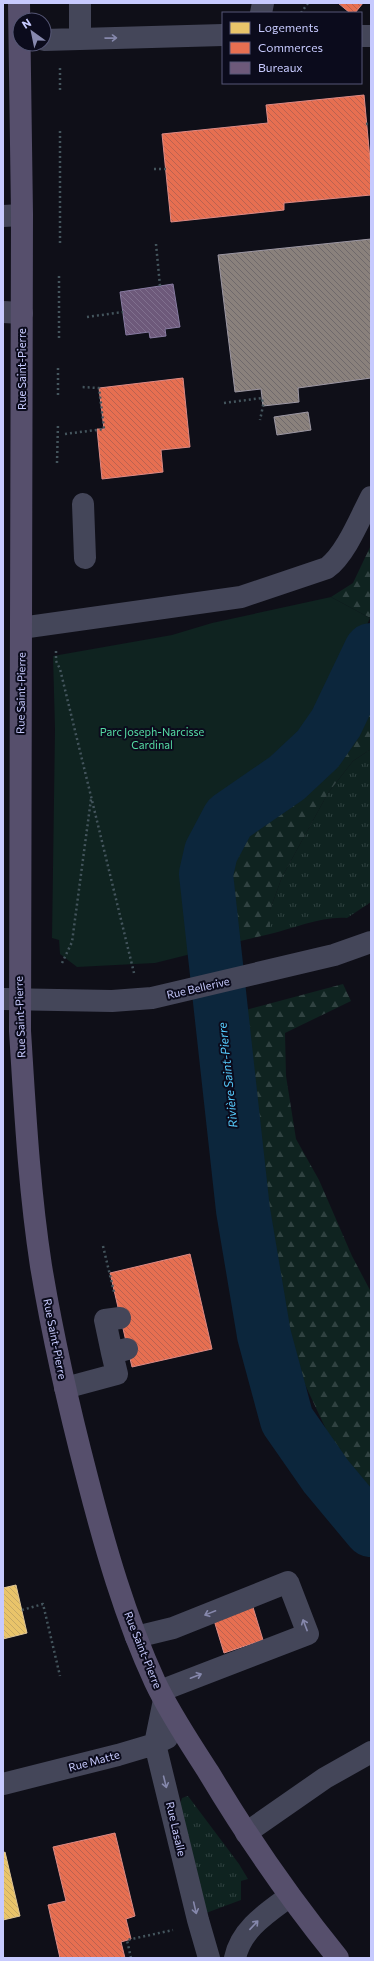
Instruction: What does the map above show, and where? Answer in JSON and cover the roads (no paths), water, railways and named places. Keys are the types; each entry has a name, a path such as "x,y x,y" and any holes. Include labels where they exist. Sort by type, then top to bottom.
{"main road":[{"name":"Rue Saint-Pierre","path":"20,52 13,216 12,312 21,628 11,999 24,1095 34,1211 42,1268 65,1388 96,1513 136,1637 162,1696 246,1833 290,1896 338,1958"}],"street":[{"path":"80,3 80,38"},
{"path":"52,40 222,35"},
{"path":"21,628 241,597 327,568 335,563 371,497"},
{"path":"83,504 85,558"},
{"name":"Rue Bellerive","path":"11,999 112,1001 152,998 334,955 371,942"},
{"path":"65,1388 117,1374 119,1351 105,1320 120,1318"},
{"path":"136,1637 174,1628 288,1582 308,1634 162,1696"},
{"name":"Rue Lasalle","path":"162,1696 155,1744 198,1920 209,1958"},
{"name":"Rue Matte","path":"3,1784 155,1744 183,1730"},
{"path":"246,1833 336,1771 371,1752"},
{"path":"235,1958 241,1940 255,1923 290,1896"}],"waterway":[{"name":"Rivière Saint-Pierre","path":"371,650 336,723 318,749 287,778 229,818 211,852 206,874 243,1210 264,1335 287,1420 326,1476 371,1530"}],"park label":[{"name":"Parc Joseph-Narcisse Cardinal","path":"152,738"}]}
